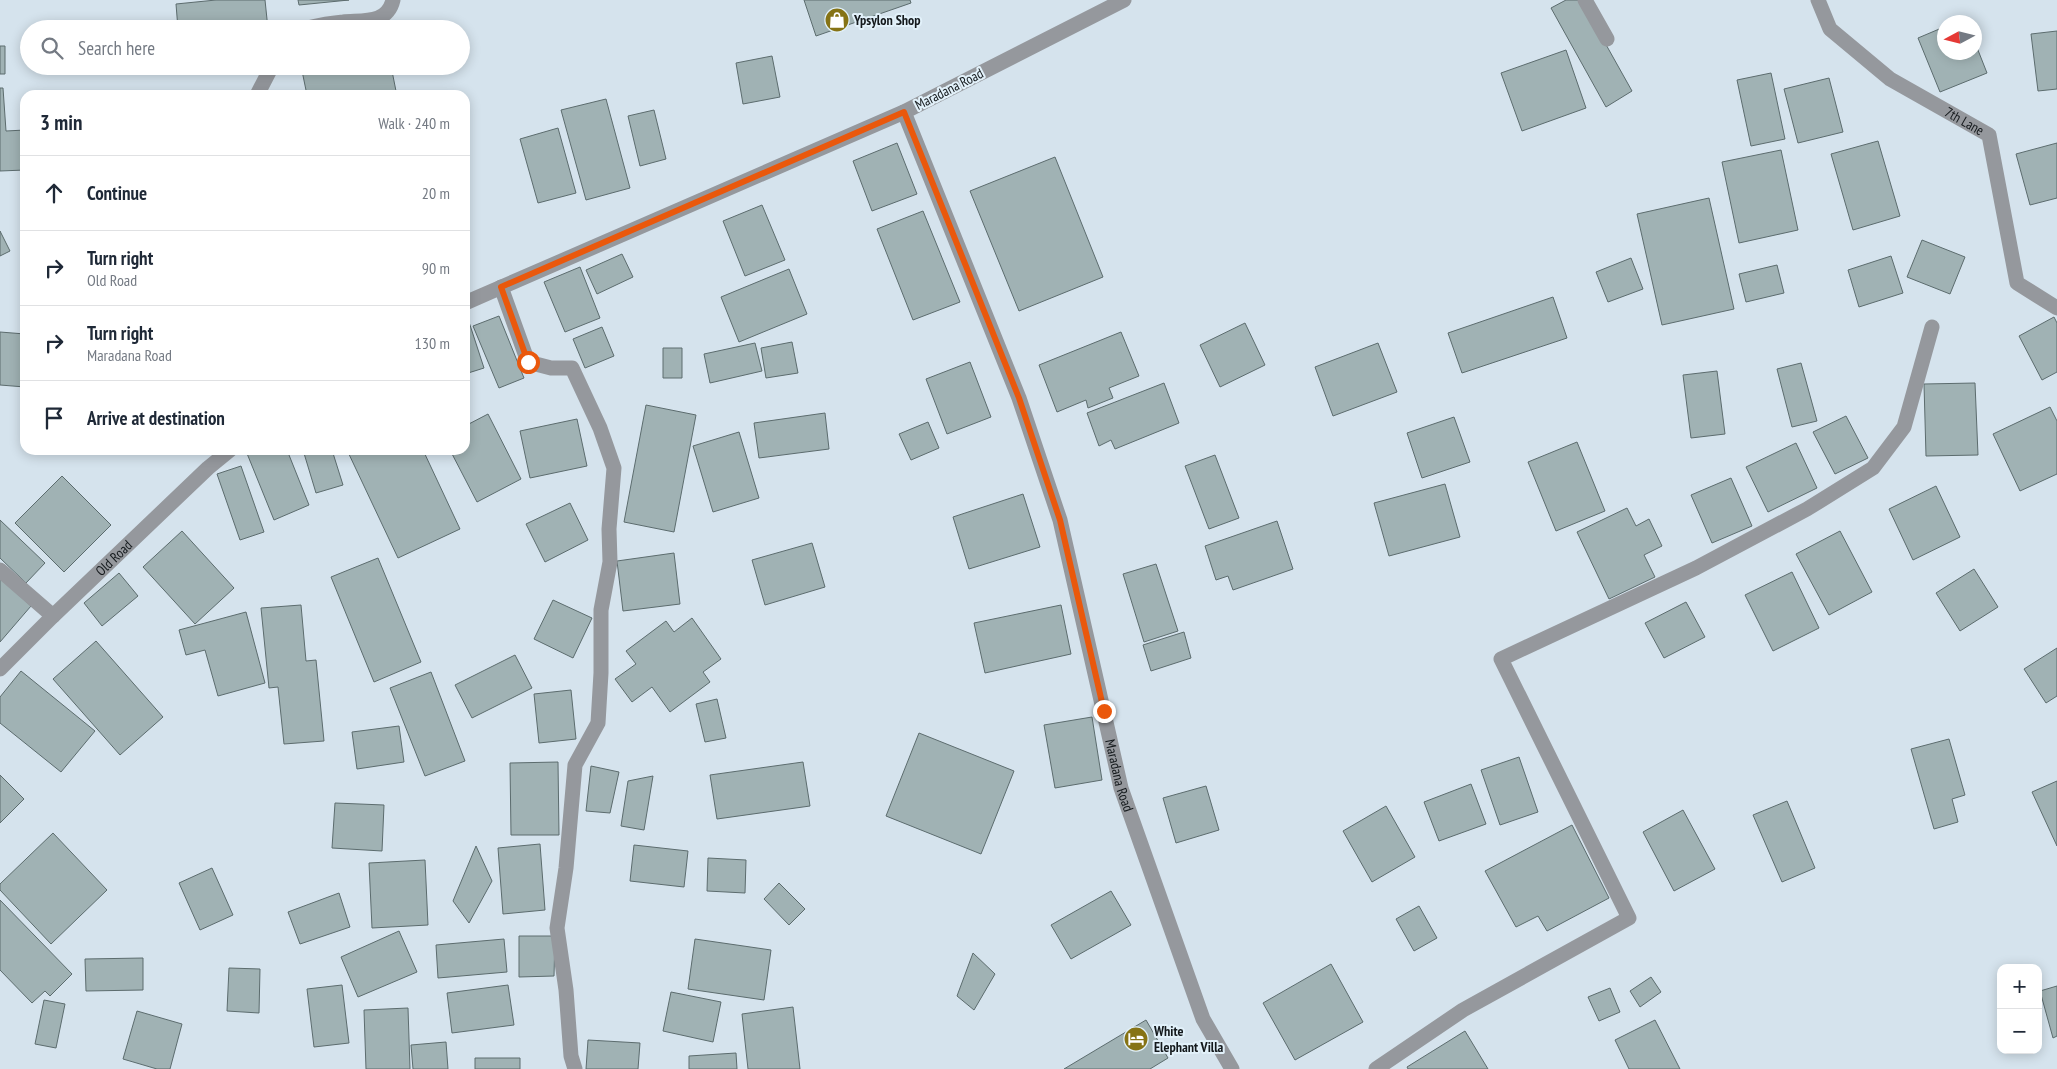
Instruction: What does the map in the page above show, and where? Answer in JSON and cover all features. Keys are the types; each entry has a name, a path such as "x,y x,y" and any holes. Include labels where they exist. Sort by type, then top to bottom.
{"street":[{"path":"370,20 378,18 392,7 393,0"},
{"name":"Maradana Road","path":"1124,0 904,112 1019,398 1060,520 1120,788 1203,1019 1232,1069"},
{"path":"1585,0 1607,39"},
{"name":"7th Lane","path":"1818,0 1830,29 1890,79 1989,135 2017,283 2057,308"},
{"path":"260,90 267,75"},
{"path":"470,301 904,112"},
{"path":"501,287 528,362 551,368 572,368 600,428 614,468 609,529 610,562 601,610 601,673 598,723 575,765 566,868 557,928 575,1069"},
{"path":"1376,1069 1462,1010 1629,918 1500,659 1696,568 1807,510 1873,468 1904,427 1932,327"},
{"name":"Old Road","path":"0,670 53,616 224,455"},
{"path":"0,570 53,616"}],"building":[{"path":"216,0 265,0 267,20 177,20 176,4"},
{"path":"298,0 349,0 299,5"},
{"name":"Ypsylon Shop","path":"804,0 910,0 911,3 816,36"},
{"path":"1566,0 1581,0 1632,91 1606,107 1551,8"},
{"path":"1937,30 1937,60 1982,60 1987,73 1940,92 1918,38"},
{"path":"2057,31 2057,89 2038,91 2031,34"},
{"path":"0,46 5,46 5,74 0,74"},
{"path":"1566,50 1586,108 1522,131 1501,73"},
{"path":"772,56 780,97 743,104 736,63"},
{"path":"1771,73 1785,139 1751,146 1737,80"},
{"path":"303,75 393,75 396,90 306,90"},
{"path":"1829,78 1843,132 1798,143 1784,89"},
{"path":"0,88 3,88 6,131 20,130 20,170 0,171"},
{"path":"606,99 630,188 586,200 561,110"},
{"path":"654,110 666,159 640,166 628,116"},
{"path":"558,128 576,193 538,203 520,139"},
{"path":"1878,141 1900,216 1853,230 1831,154"},
{"path":"897,143 917,194 872,211 853,161"},
{"path":"2057,143 2057,198 2030,205 2016,154"},
{"path":"1781,150 1798,230 1739,243 1722,162"},
{"path":"1055,157 1103,277 1019,311 970,191"},
{"path":"1709,198 1734,309 1662,325 1637,214"},
{"path":"762,205 785,260 745,276 723,221"},
{"path":"923,211 960,302 913,320 877,229"},
{"path":"0,231 10,251 0,256"},
{"path":"1922,240 1965,257 1950,294 1907,277"},
{"path":"622,254 633,277 597,294 586,270"},
{"path":"1891,256 1903,293 1859,307 1848,270"},
{"path":"1631,258 1643,289 1608,302 1596,272"},
{"path":"1777,265 1784,293 1746,302 1739,274"},
{"path":"580,267 600,318 565,332 544,282"},
{"path":"789,269 807,314 739,342 721,297"},
{"path":"1553,297 1567,338 1462,373 1448,333"},
{"path":"499,316 524,378 499,388 473,326"},
{"path":"2054,317 2057,323 2057,372 2042,380 2019,336"},
{"path":"1245,323 1265,365 1220,387 1200,345"},
{"path":"470,325 484,368 470,372"},
{"path":"602,327 614,356 585,368 573,339"},
{"path":"0,332 20,334 20,387 0,385"},
{"path":"1121,332 1139,376 1109,388 1113,398 1088,408 1086,400 1057,412 1039,365"},
{"path":"792,342 798,373 766,378 761,348"},
{"path":"755,343 762,371 710,383 704,354"},
{"path":"1378,343 1397,392 1333,416 1315,367"},
{"path":"663,348 682,348 682,378 663,378"},
{"path":"970,362 991,417 947,434 926,379"},
{"path":"1801,363 1817,421 1792,427 1777,369"},
{"path":"1717,371 1725,434 1691,438 1683,375"},
{"path":"1164,383 1179,423 1115,449 1111,440 1099,446 1087,413"},
{"path":"1975,383 1978,455 1926,456 1924,384"},
{"path":"646,405 696,415 674,532 624,522"},
{"path":"2050,407 2057,421 2057,474 2020,491 1993,434"},
{"path":"825,413 829,449 759,458 754,423"},
{"path":"488,414 521,479 477,502 453,455 470,455 470,423"},
{"path":"1846,416 1868,458 1835,474 1813,432"},
{"path":"1454,417 1470,462 1422,478 1407,433"},
{"path":"577,419 587,466 530,478 520,431"},
{"path":"928,422 939,448 911,460 899,434"},
{"path":"739,432 759,498 713,512 693,446"},
{"path":"1577,442 1605,511 1556,531 1528,462"},
{"path":"1796,443 1817,488 1768,512 1746,467"},
{"path":"248,455 289,455 309,505 274,520"},
{"path":"305,455 334,455 343,485 316,493"},
{"path":"349,455 425,455 460,529 398,558"},
{"path":"1215,455 1239,518 1209,529 1185,466"},
{"path":"241,466 264,532 240,540 217,474"},
{"path":"62,476 111,525 64,572 15,523"},
{"path":"1731,478 1752,526 1712,543 1691,495"},
{"path":"1445,484 1460,537 1389,556 1374,503"},
{"path":"1936,486 1960,537 1913,560 1889,509"},
{"path":"1023,494 1040,547 969,569 953,517"},
{"path":"570,503 588,540 545,562 526,524"},
{"path":"1627,508 1636,526 1649,519 1662,546 1644,555 1655,577 1609,599 1577,532"},
{"path":"0,520 45,563 26,583 0,558"},
{"path":"1277,521 1293,569 1233,590 1228,576 1216,580 1205,546"},
{"path":"182,531 234,588 195,624 143,567"},
{"path":"1840,531 1872,592 1829,615 1796,554"},
{"path":"812,543 825,587 765,605 752,560"},
{"path":"674,553 680,604 623,611 617,561"},
{"path":"378,558 421,662 374,682 331,577"},
{"path":"1156,564 1178,631 1144,642 1123,574"},
{"path":"1974,569 1998,607 1960,631 1936,593"},
{"path":"1792,572 1819,628 1773,651 1745,595"},
{"path":"119,573 138,596 102,626 84,603"},
{"path":"0,578 31,606 0,642"},
{"path":"553,600 592,618 573,658 534,639"},
{"path":"1686,602 1705,637 1664,658 1645,623"},
{"path":"301,605 306,661 316,660 324,741 284,744 278,687 269,688 261,608"},
{"path":"1061,605 1071,654 985,673 974,623"},
{"path":"246,612 265,683 218,696 205,650 186,655 179,630"},
{"path":"692,618 721,659 703,672 710,682 670,712 652,687 632,702 615,679 636,664 626,651 666,621 674,632"},
{"path":"1184,632 1191,658 1151,671 1143,645"},
{"path":"96,641 163,717 120,755 53,679"},
{"path":"2057,648 2057,696 2046,703 2024,669"},
{"path":"515,655 532,688 472,718 455,685"},
{"path":"21,671 95,731 61,772 0,723 0,697"},
{"path":"431,672 465,761 425,776 390,688"},
{"path":"571,690 576,739 539,743 534,694"},
{"path":"717,699 726,738 705,742 696,704"},
{"path":"1092,717 1102,780 1055,788 1044,725"},
{"path":"399,726 404,762 357,769 352,732"},
{"path":"919,733 1014,771 981,854 886,816"},
{"path":"1949,739 1965,795 1952,799 1958,822 1934,829 1911,749"},
{"path":"1519,757 1538,812 1500,825 1481,770"},
{"path":"558,762 559,835 511,835 510,763"},
{"path":"803,762 810,806 717,819 710,775"},
{"path":"591,766 619,772 610,813 586,811"},
{"path":"0,775 24,799 0,823"},
{"path":"653,776 644,830 621,826 628,781"},
{"path":"2057,781 2057,846 2032,792"},
{"path":"1471,784 1486,824 1439,841 1424,802"},
{"path":"1206,786 1219,830 1176,843 1163,798"},
{"path":"1787,801 1815,868 1782,882 1753,815"},
{"path":"335,803 384,805 382,851 332,848"},
{"path":"1386,806 1415,857 1372,882 1343,831"},
{"path":"1683,810 1715,869 1674,891 1643,832"},
{"path":"1572,825 1609,898 1547,931 1538,916 1516,927 1485,871"},
{"path":"53,833 107,890 51,944 0,890 0,884"},
{"path":"540,844 545,910 503,914 498,848"},
{"path":"634,845 688,851 684,887 630,881"},
{"path":"476,846 492,881 469,923 453,901"},
{"path":"708,858 746,860 745,893 707,891"},
{"path":"425,860 428,925 372,928 369,863"},
{"path":"212,868 233,915 200,930 179,883"},
{"path":"779,883 805,909 789,925 764,899"},
{"path":"1111,891 1131,925 1071,959 1051,925"},
{"path":"339,893 350,927 300,944 288,912"},
{"path":"0,900 72,974 50,996 45,991 32,1003 0,970"},
{"path":"1419,906 1437,938 1414,951 1396,919"},
{"path":"399,931 417,972 358,997 341,957"},
{"path":"519,936 555,936 554,976 519,977"},
{"path":"504,939 507,972 438,978 436,945"},
{"path":"695,939 771,950 764,1000 688,989"},
{"path":"973,953 995,974 974,1010 957,996"},
{"path":"143,958 143,990 86,991 85,959"},
{"path":"1331,964 1363,1022 1295,1060 1263,1003"},
{"path":"229,968 260,969 259,1013 227,1011"},
{"path":"1651,977 1661,992 1640,1007 1630,991"},
{"path":"342,985 349,1043 314,1047 307,989"},
{"path":"508,985 514,1025 452,1033 447,993"},
{"path":"2057,986 2057,1036 2053,1038 2042,998 2042,990"},
{"path":"1610,988 1620,1012 1599,1021 1588,997"},
{"path":"671,992 721,1002 713,1042 663,1031"},
{"path":"44,1000 65,1004 56,1048 35,1044"},
{"path":"793,1007 800,1069 748,1069 742,1014"},
{"path":"408,1008 410,1069 366,1069 364,1010"},
{"path":"137,1011 182,1024 170,1069 157,1069 123,1059"},
{"name":"White Elephant Villa","path":"1146,1020 1168,1058 1150,1069 1064,1069"},
{"path":"1655,1020 1680,1069 1629,1069 1615,1040"},
{"path":"1465,1031 1488,1069 1408,1069 1407,1067"},
{"path":"588,1040 640,1043 638,1069 586,1069"},
{"path":"446,1042 448,1069 413,1069 411,1045"},
{"path":"736,1053 737,1069 689,1069 689,1056"},
{"path":"475,1058 520,1058 520,1069 475,1069"}],"place":[{"name":"Ypsylon Shop","path":"837,20"},
{"name":"White Elephant Villa","path":"1136,1039"}],"route":[{"path":"528,362 501,287 904,112 1019,398 1060,520 1104,711"}]}
